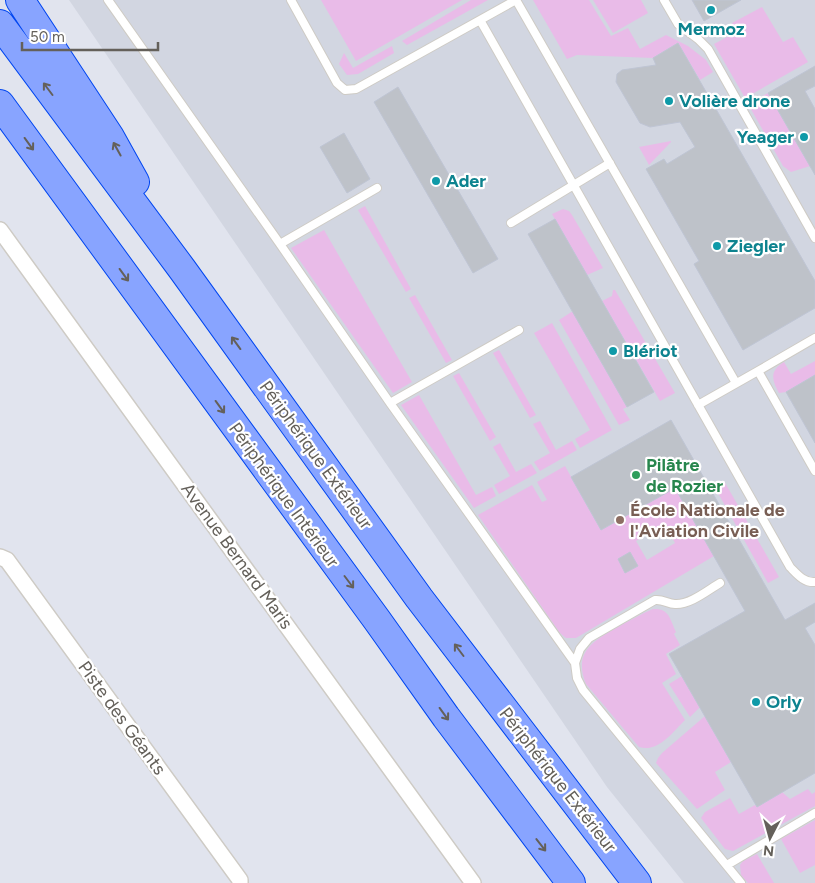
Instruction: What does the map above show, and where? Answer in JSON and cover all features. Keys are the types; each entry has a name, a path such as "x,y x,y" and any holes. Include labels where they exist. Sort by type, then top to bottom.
{"highway":[{"path":"20,0 110,137 182,268"},
{"name":"Périphérique Extérieur","path":"0,24 182,268 419,598 637,883"},
{"name":"Périphérique Intérieur","path":"0,104 446,717 571,883"}],"street":[{"name":"Avenue Bernard Maris","path":"0,230 473,883"},
{"name":"Piste des Géants","path":"0,557 6,560 18,576 240,880 240,883"}],"lane":[{"path":"108,0 390,404 575,663"},
{"path":"291,0 337,83 345,90 351,90 380,76 516,0 736,383"},
{"path":"664,0 678,24 708,49 815,238"},
{"path":"480,20 790,567 800,577 810,582 815,582"},
{"path":"510,223 610,163"},
{"path":"280,244 377,188"},
{"path":"390,404 519,330"},
{"path":"698,405 815,338"},
{"path":"758,371 815,471"},
{"path":"720,584 685,602 676,604 661,599 655,600 589,638 580,649 575,663 577,678 583,690 641,764 741,883"},
{"path":"727,865 815,814"}],"shaded area":[{"name":"École Nationale de l'Aviation Civile","path":"69,0 815,0 815,883 684,883 607,787"},
{"path":"321,0 462,0 356,61"},
{"path":"471,0 488,0 407,45 402,41"},
{"path":"533,0 589,0 611,36 628,28 640,49 666,35 688,46 706,60 713,72 700,80 678,43 653,58 577,55 567,59"},
{"path":"593,0 641,0 648,13 613,33"},
{"path":"762,7 783,42 793,37 808,62 745,98 714,44 737,32 732,23"},
{"path":"392,46 394,53 358,74 347,75 339,64 344,53 353,68"},
{"path":"768,93 810,166 791,172 783,166 748,104"},
{"path":"671,141 649,165 639,147"},
{"path":"365,206 411,289 406,292 358,210"},
{"path":"563,209 569,211 572,215 603,268 587,275 552,214"},
{"path":"324,230 412,382 393,393 291,248"},
{"path":"613,290 615,290 675,393 660,401 602,301 612,296"},
{"path":"415,295 452,360 446,363 409,298"},
{"path":"573,311 627,407 623,409 630,420 619,425 559,320"},
{"path":"552,323 612,430 580,448 575,439 590,430 534,333"},
{"path":"499,350 536,415 530,418 493,353"},
{"path":"815,361 815,375 786,392 779,393 773,376 779,365 784,362 791,374"},
{"path":"459,373 496,437 490,441 453,376"},
{"path":"419,395 476,495 492,487 496,496 474,508 401,405"},
{"path":"540,421 556,450 572,441 577,450 540,471 534,462 550,453 533,424"},
{"path":"500,443 516,472 531,464 537,473 499,494 494,485 510,476 493,447"},
{"path":"565,466 601,530 675,488 714,556 576,638 566,638 560,633 478,515 532,485 542,502 547,500 537,482","holes":["664,524 675,543 647,560 636,541"]},
{"path":"717,481 719,484 724,481 779,577 768,583 713,484"},
{"path":"653,609 666,612 680,645 666,654 676,674 662,683 685,720 664,741 658,745 646,748 639,747 586,684 582,664 584,656 593,643 618,627"},
{"path":"682,676 700,707 690,717 669,684"},
{"path":"705,716 731,762 715,772 725,790 697,809 656,763 662,753"},
{"path":"808,789 812,794 815,792 815,806 733,851 725,849 701,818 705,812 730,798 739,814 755,805 757,807 782,792 790,799"},
{"path":"815,820 815,865 800,873 781,839"},
{"path":"757,854 774,883 748,883 741,875 740,865 743,861"}],"building":[{"name":"Mermoz","path":"692,0 741,0 704,21"},
{"name":"Ziegler","path":"678,43 815,281 815,308 743,350 694,264 699,261 646,169 664,159 667,164 695,147 680,122 650,127 640,123 616,82 617,74 622,70 656,65 653,58"},
{"name":"Yeager","path":"815,66 815,86 805,91 815,109 815,175 768,93"},
{"name":"Ader","path":"398,87 498,259 473,273 374,102"},
{"path":"344,133 370,179 347,193 320,147"},
{"name":"Blériot","path":"555,219 654,392 627,407 528,234"},
{"path":"815,375 815,443 786,392"},
{"path":"671,420 785,620 815,603 815,622 805,628 815,645 815,773 757,807 669,654 745,611 675,488 601,530 571,477"},
{"path":"630,552 638,566 625,573 618,559"}],"place":[{"name":"Mermoz","path":"711,10"},
{"name":"Volière drone","path":"669,101"},
{"name":"Yeager","path":"804,137"},
{"name":"Ader","path":"436,181"},
{"name":"Ziegler","path":"717,246"},
{"name":"Blériot","path":"613,351"},
{"name":"Pilâtre de Rozier","path":"636,475"},
{"name":"École Nationale de l'Aviation Civile","path":"620,520"},
{"name":"Orly","path":"756,702"}]}
